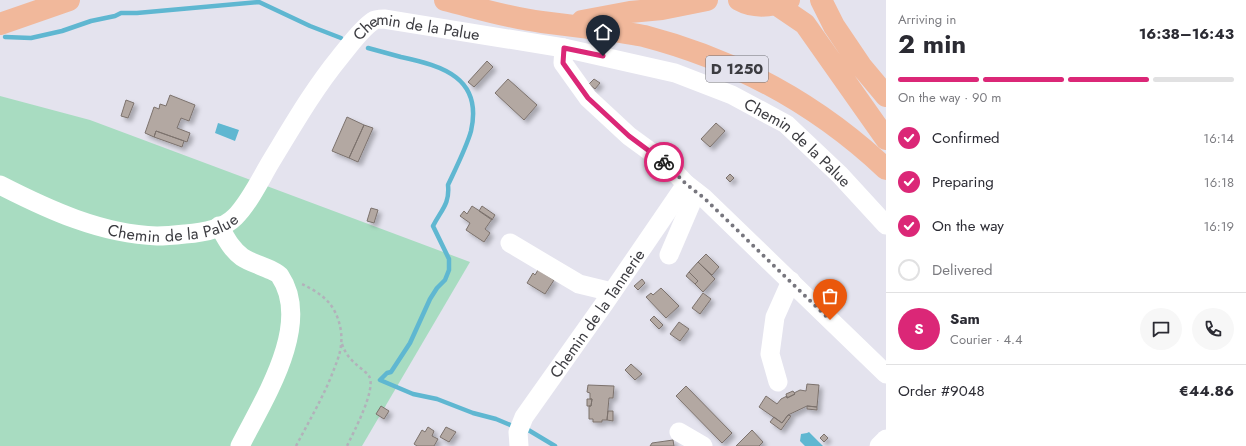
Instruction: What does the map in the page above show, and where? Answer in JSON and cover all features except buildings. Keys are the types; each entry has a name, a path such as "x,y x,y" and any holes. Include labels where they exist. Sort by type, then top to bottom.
{"main road":[{"path":"0,24 68,0"},
{"path":"444,0 516,18 563,24 588,21 630,12 662,9 707,0"},
{"path":"630,12 653,0"},
{"path":"739,0 745,3 761,6 783,2 805,24 886,139"},
{"path":"821,0 834,26 861,66 886,96"},
{"name":"D 1250","path":"563,24 643,36 688,49 739,70 781,90 826,119 857,143 886,169"}],"street":[{"name":"Chemin de la Palue","path":"0,185 34,202 68,216 103,228 126,232 164,236 201,233 229,222 240,210 255,188 308,101 345,52 365,28 374,20 384,19 564,48 675,73 732,95 786,124 840,175 886,225"},
{"path":"564,48 563,63 588,98 629,136 666,163 691,188 704,198 886,374"},
{"path":"669,255 691,188"},
{"name":"Chemin de la Tannerie","path":"519,446 518,432 524,417 612,292 691,188"},
{"path":"219,226 232,248 243,258 280,275 289,294 290,308 288,338 277,373 240,446"},
{"path":"510,243 579,284 612,292"},
{"path":"778,382 770,354 775,317 791,281"},
{"path":"679,432 703,446"},
{"path":"879,446 886,439"}],"path":[{"path":"280,275 299,282 329,302 335,311 340,324 342,343 348,356 369,376 371,384 366,406 347,446"},
{"path":"296,446 323,394 338,358 342,343"}],"green space":[{"path":"0,96 90,120 470,262 362,446 0,446"}],"water":[{"path":"218,123 239,130 235,141 215,133"},
{"path":"809,432 823,446 805,446 800,441 801,434"}],"waterway":[{"path":"5,37 31,38 62,31 121,13 137,13 259,2 310,26 341,38"},
{"path":"368,48 445,70 465,87 471,98 473,113 469,137 448,185 448,197 433,226 449,259 449,270 445,280 437,288 430,299 410,343 391,372 387,373 380,380 413,394 437,399 515,427"},
{"path":"525,428 555,446"}],"way so far":[{"path":"664,162 686,184 704,198 830,320"}],"route":[{"path":"603,56 564,48 563,63 588,98 629,136 664,162"}]}
